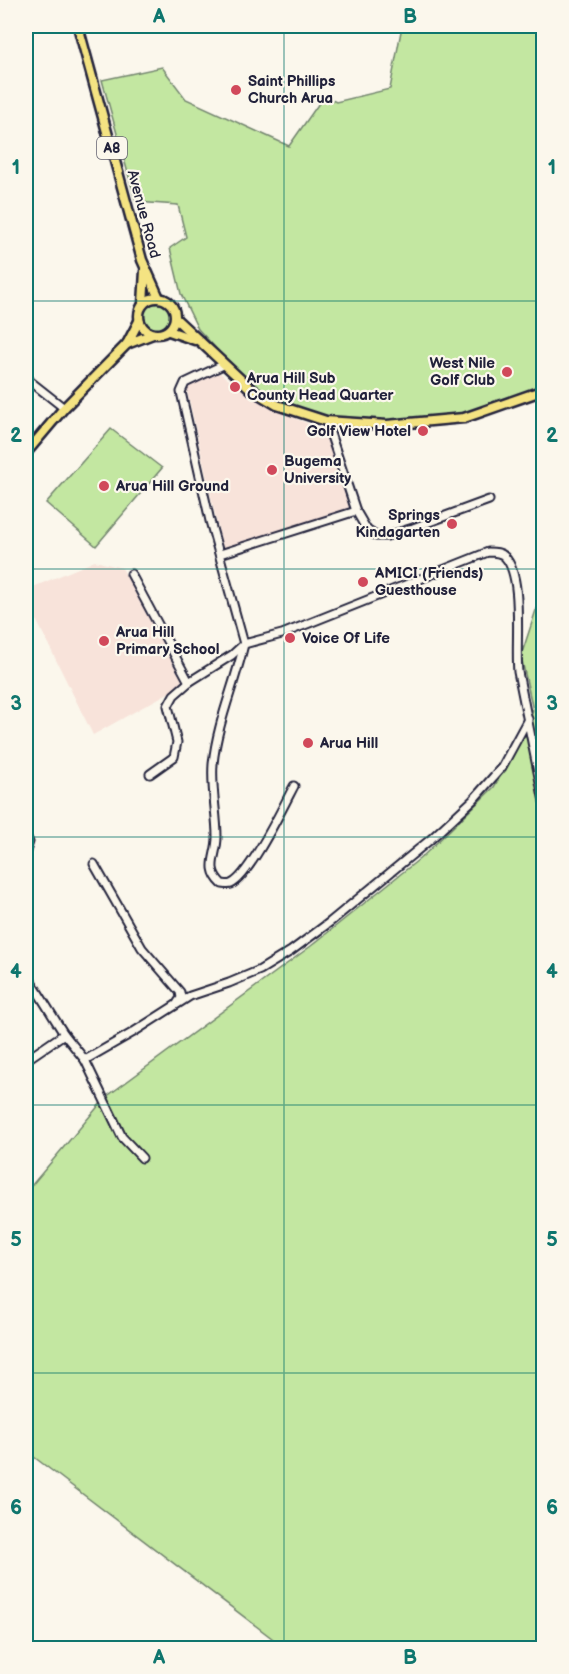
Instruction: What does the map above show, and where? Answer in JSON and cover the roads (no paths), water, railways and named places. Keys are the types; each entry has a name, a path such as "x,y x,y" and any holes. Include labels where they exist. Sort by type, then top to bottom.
{"main road":[{"name":"Avenue Road","path":"78,26 145,271 159,298"},
{"name":"Avenue Road","path":"143,304 145,271"},
{"path":"127,344 153,334 169,331 176,319 171,303 159,298 150,299 143,304"},
{"name":"A8","path":"26,453 64,408 127,344 140,321 139,312 143,304"},
{"path":"176,319 252,390 277,405 326,422 387,425 464,418 543,390"},
{"path":"140,321 144,330 153,334"},
{"path":"169,331 198,341"}],"street":[{"path":"223,365 185,383 181,392 210,521 244,644 216,742 213,763 212,787 217,836 212,869 222,884 230,884 238,879 257,854 294,786"},
{"path":"26,378 64,408"},
{"path":"326,422 356,511 367,530 376,536 387,536 489,500"},
{"path":"220,554 356,511"},
{"path":"150,774 171,762 174,757 177,742 168,706 174,695 189,682 232,655 244,644 282,634 488,552 499,553 506,557 512,568 516,593 516,656 543,802"},
{"path":"131,574 189,682"},
{"path":"86,1060 132,1034 178,1002 250,975 291,951 365,894 431,839 492,781 528,719"},
{"path":"26,836 29,842 26,851"},
{"path":"94,864 137,940 148,956 178,988 181,995 178,1002"},
{"path":"26,973 64,1034 86,1060 122,1137 142,1158"},
{"path":"26,1060 64,1034"}],"place":[{"name":"Saint Phillips Church Arua","path":"236,90"},
{"name":"West Nile Golf Club","path":"507,372"},
{"name":"Arua Hill Sub County Head Quarter","path":"235,387"},
{"name":"Golf View Hotel","path":"423,431"},
{"name":"Bugema University","path":"272,470"},
{"name":"Arua Hill Ground","path":"104,486"},
{"name":"Springs Kindagarten","path":"452,524"},
{"name":"AMICI (Friends) Guesthouse","path":"363,582"},
{"name":"Voice Of Life","path":"290,638"},
{"name":"Arua Hill Primary School","path":"104,641"},
{"name":"Arua Hill","path":"308,743"}]}
